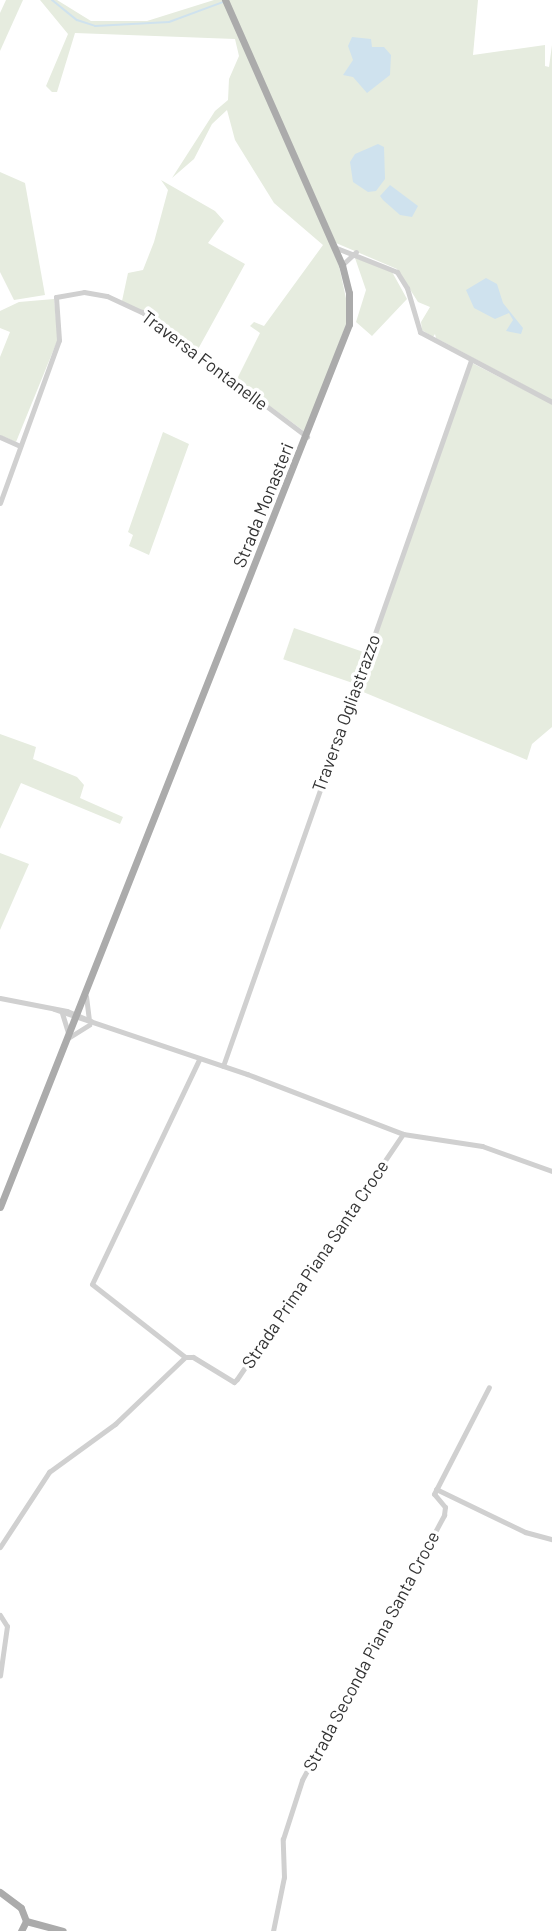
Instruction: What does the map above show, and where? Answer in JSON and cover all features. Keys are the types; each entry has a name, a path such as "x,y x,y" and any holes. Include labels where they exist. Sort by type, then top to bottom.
{"main road":[{"name":"Strada Monasteri","path":"0,1207 346,336 349,293 342,265 226,2"},
{"path":"0,1892 21,1908 26,1921 21,1931"},
{"path":"26,1921 63,1931"}],"street":[{"path":"334,247 356,253 397,272 407,288 420,332 552,402"},
{"path":"342,265 356,253"},
{"name":"Traversa Fontanelle","path":"20,446 59,340 56,297 85,292 107,296 142,312 308,437"},
{"name":"Traversa Ogliastrazzo","path":"223,1066 471,360"},
{"path":"0,437 20,446 0,503"},
{"path":"64,1012 86,992"},
{"path":"86,992 90,1022"},
{"path":"0,998 64,1012 99,1027 223,1066 403,1134 482,1146 552,1171"},
{"path":"64,1012 68,1038 90,1022"},
{"name":"Strada Prima Piana Santa Croce","path":"199,1060 92,1284 185,1357 193,1357 233,1382 403,1134"},
{"path":"0,1547 49,1472 115,1424 185,1357"},
{"path":"489,1387 436,1489 525,1532 552,1539"},
{"name":"Strada Seconda Piana Santa Croce","path":"273,1931 284,1877 283,1839 296,1797 323,1734 444,1514 445,1507 435,1497 436,1489"},
{"path":"0,1615 7,1626 0,1676"}],"shaded area":[{"path":"6,0 23,0 0,51 0,13"},
{"path":"40,0 57,0 91,21 147,21 214,0 478,0 473,55 545,45 545,66 549,67 552,45 552,400 436,338 435,334 433,337 422,330 421,322 430,307 418,302 397,269 336,243 230,4 339,266 347,303 347,322 305,432 236,381 260,333 250,326 254,322 264,326 323,245 274,203 235,140 227,110 212,124 194,159 172,178 215,111 228,100 229,79 239,56 235,39 75,33 57,92 52,92 46,86 68,34"},
{"path":"0,172 25,183 45,295 14,300 0,272"},
{"path":"161,180 215,211 224,221 208,243 245,264 197,351 122,301 128,273 143,270 154,242 168,190"},
{"path":"355,258 391,270 407,299 372,336 356,322 366,290"},
{"path":"54,299 58,339 16,442 0,435 0,357 10,332 0,328 0,311 19,302"},
{"path":"472,363 552,404 552,727 532,744 527,760 356,689"},
{"path":"163,432 189,444 149,555 129,546 133,535 128,532"},
{"path":"294,628 365,652 354,684 283,659"},
{"path":"0,734 36,747 33,759 77,777 84,785 80,798 123,817 120,824 21,783 0,829"},
{"path":"0,853 29,864 0,930"}],"water":[{"path":"352,37 371,39 372,47 384,47 391,55 390,75 367,93 353,77 343,75 353,60 348,46"},
{"path":"378,144 384,147 385,179 376,191 368,192 353,182 350,162 355,154"},
{"path":"390,185 418,206 412,217 400,215 380,196"},
{"path":"486,278 497,284 503,303 523,328 521,334 506,331 513,320 509,313 495,319 474,308 466,290"}],"waterway":[{"path":"52,0 77,20 95,26 169,22 223,2"}]}
